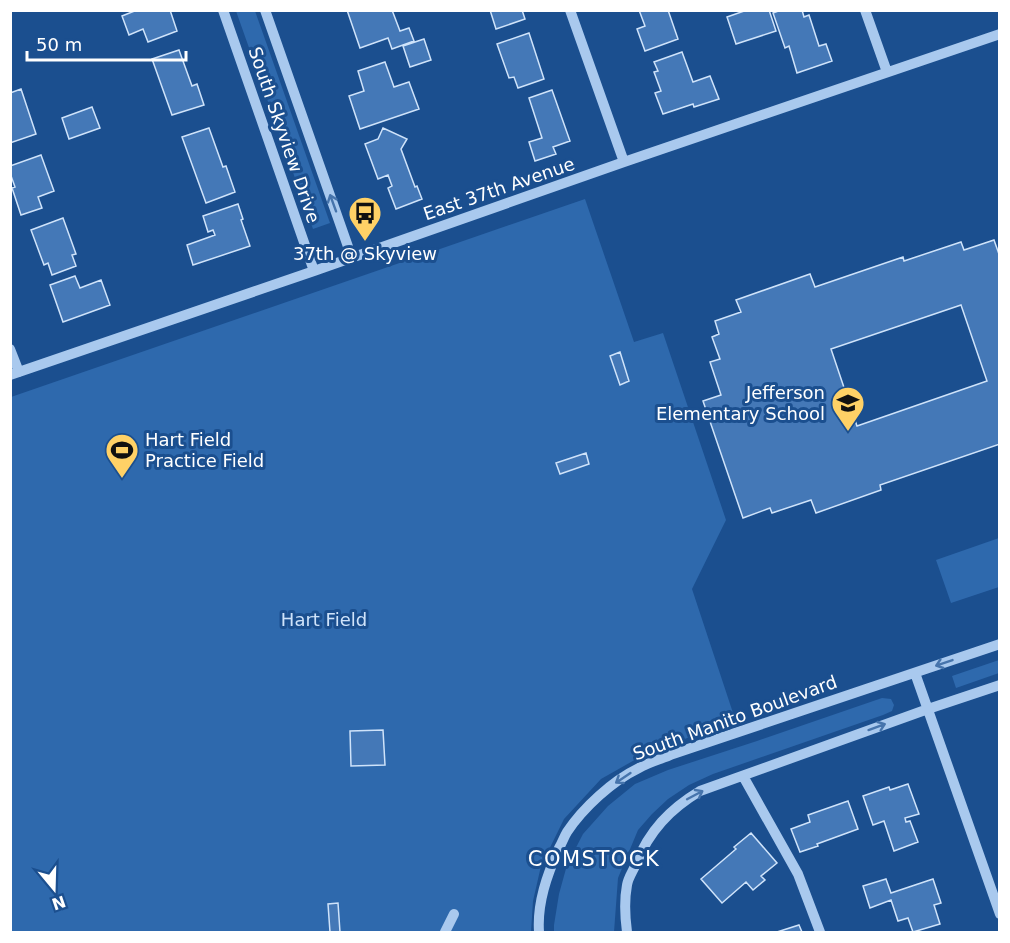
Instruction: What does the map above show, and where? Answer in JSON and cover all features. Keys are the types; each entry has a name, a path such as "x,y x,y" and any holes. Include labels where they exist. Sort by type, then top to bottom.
{"street":[{"name":"South Skyview Drive","path":"223,10 314,271"},
{"name":"South Skyview Drive","path":"265,10 352,258"},
{"path":"570,10 624,162"},
{"path":"865,10 887,72"},
{"name":"East 37th Avenue","path":"15,373 999,34"},
{"path":"10,349 15,373"},
{"name":"South Manito Boulevard","path":"539,933 538,920 543,891 566,833 585,809 606,790 638,768 673,754 999,644"},
{"path":"915,673 999,914"},
{"path":"627,933 625,914 627,884 639,855 655,829 681,802 700,791 999,685"},
{"path":"743,776 798,874 820,933"},
{"path":"445,933 454,914"}],"green space":[{"path":"236,11 255,11 330,223 313,229"},
{"name":"Hart Field","path":"585,199 634,342 663,333 726,520 692,589 736,722 654,749 601,779 564,819 541,866 533,901 531,932 11,932 11,397"},
{"path":"999,538 999,587 951,603 936,560"},
{"path":"999,660 999,673 956,688 952,676"},
{"path":"882,698 891,699 894,705 892,711 713,774 689,785 668,799 638,830 618,878 614,932 554,932 559,894 567,865 583,834 608,806 635,784 668,770"}],"building":[{"path":"137,10 170,10 177,31 148,42 143,29 129,35 122,16"},
{"path":"347,10 392,10 400,31 409,28 414,41 392,49 388,38 360,48"},
{"path":"490,10 522,10 525,19 496,29"},
{"path":"639,10 668,10 678,39 645,51 637,29 645,26"},
{"path":"747,10 769,10 776,31 736,44 727,17"},
{"path":"781,10 802,10 804,17 809,15 819,46 826,44 832,61 797,73 789,46 785,48 773,13"},
{"path":"529,33 544,79 518,88 514,77 509,78 497,44"},
{"path":"424,39 431,60 410,67 403,46"},
{"path":"179,50 192,86 197,84 204,105 172,115 152,59"},
{"path":"682,52 693,82 710,76 719,99 694,107 693,104 663,114 655,93 661,91 654,72 658,71 654,62"},
{"path":"385,62 394,87 409,82 419,109 360,129 349,96 364,91 358,71"},
{"path":"21,89 36,134 10,143 10,93"},
{"path":"552,90 570,141 553,147 556,154 535,161 529,142 542,138 529,98"},
{"path":"92,107 100,128 69,139 62,118"},
{"path":"209,128 235,192 206,203 182,137"},
{"path":"383,128 407,139 401,149 415,187 417,186 422,199 396,209 388,188 392,186 388,175 378,179 365,144 378,139"},
{"path":"41,155 54,191 38,197 42,208 21,215 12,188 15,187 10,166"},
{"path":"238,204 250,246 193,265 187,245 215,235 213,230 208,232 203,216"},
{"path":"63,218 76,254 72,255 76,266 52,275 48,263 44,265 31,230"},
{"path":"994,240 1000,257 1000,444 880,485 881,490 816,513 811,500 772,513 770,508 743,518 703,401 721,395 710,362 720,359 712,337 719,334 715,321 741,312 736,300 810,274 815,287 903,257 904,261 961,242 964,250","holes":["961,305 987,381 857,426 831,349"]},
{"path":"75,276 80,288 101,280 110,305 63,322 50,285"},
{"path":"620,352 629,381 620,385 610,356"},
{"path":"586,453 589,464 560,474 556,463"},
{"path":"383,730 385,765 351,766 350,731"},
{"path":"908,784 919,814 905,818 906,822 910,821 918,842 894,851 884,821 873,825 863,796 889,787 890,790"},
{"path":"848,801 858,829 800,852 791,829 810,822 808,815"},
{"path":"751,833 777,863 761,876 765,880 753,890 746,882 722,903 701,879"},
{"path":"886,879 891,893 933,879 941,903 934,905 940,924 913,932 908,918 898,921 891,900 870,908 863,886"},
{"path":"338,903 340,932 330,932 328,904"},
{"path":"799,925 802,932 777,932"}],"place":[{"name":"37th @ Skyview","path":"365,242"},
{"name":"Jefferson Elementary School","path":"848,432"},
{"name":"Hart Field Practice Field","path":"122,479"}],"district":[{"name":"COMSTOCK","path":"594,859"}]}
